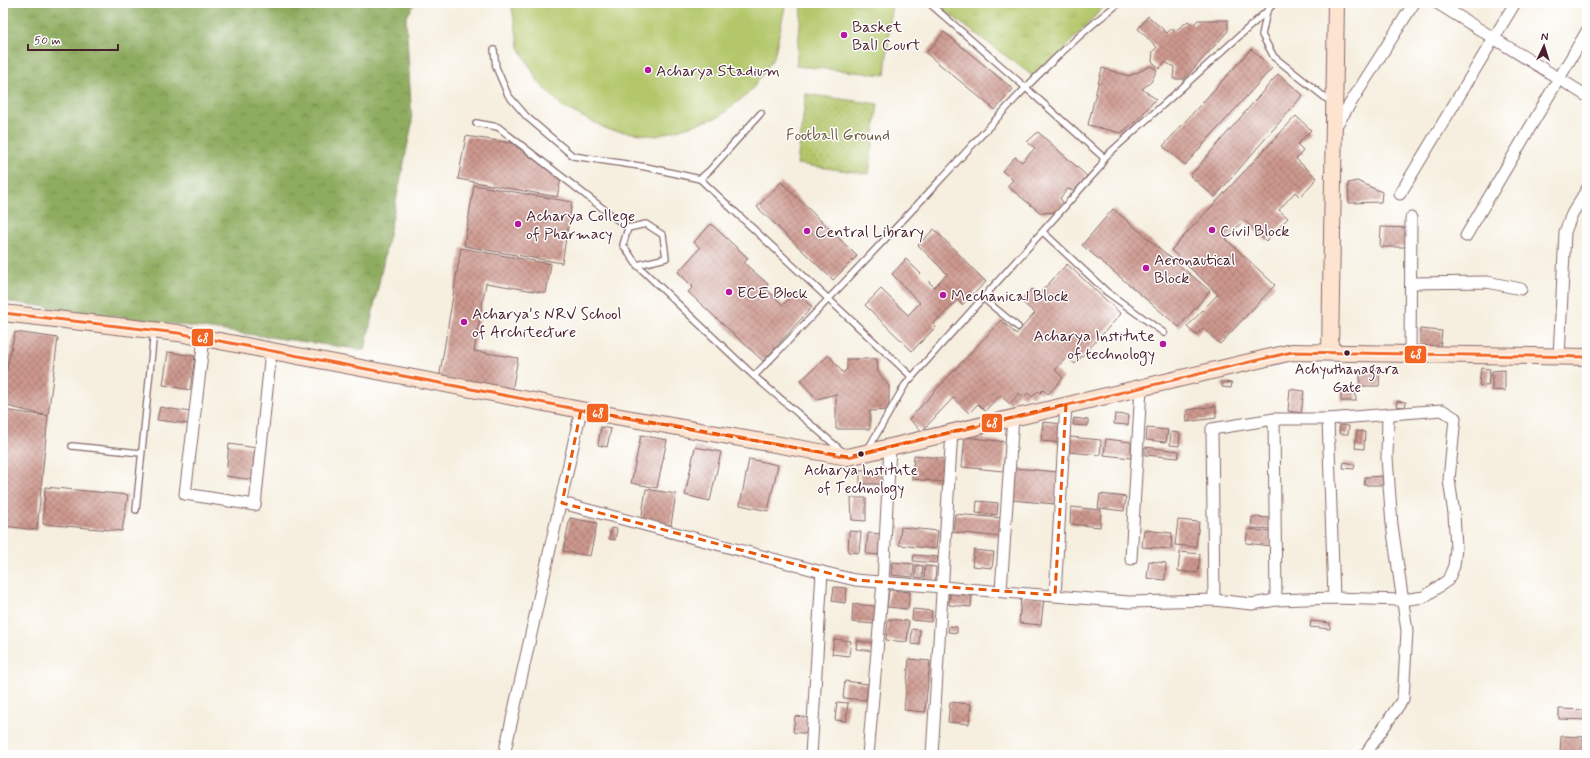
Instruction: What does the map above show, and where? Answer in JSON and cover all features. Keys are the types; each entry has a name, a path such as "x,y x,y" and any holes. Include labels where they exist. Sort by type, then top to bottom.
{"street":[{"path":"1330,352 1336,3"},
{"path":"1334,130 1414,3"},
{"path":"1437,3 1587,96"},
{"path":"1400,194 1515,3"},
{"path":"1466,236 1587,31"},
{"path":"1559,357 1565,232 1572,214 1587,189"},
{"path":"1410,355 1411,218"},
{"path":"1411,283 1487,282 1521,289"},
{"path":"3,312 154,330 204,338 581,410 848,457 1066,404 1142,388 1292,352 1587,357"},
{"path":"204,338 184,494 255,505 271,351"},
{"path":"1131,559 1142,388"},
{"path":"1055,595 1066,404"},
{"path":"504,755 562,503 581,410"},
{"path":"562,503 855,580 1001,590 1128,602 1214,600 1252,604 1276,600 1334,598 1402,600 1424,597 1448,580 1454,566 1456,548 1454,514 1449,480 1455,418 1442,410 1328,419 1274,419 1212,429 1214,600"},
{"path":"1365,755 1404,699 1407,631 1392,525 1387,458 1388,414"},
{"path":"1001,590 1013,417"},
{"path":"1274,419 1276,600"},
{"path":"1328,419 1334,598"},
{"path":"932,755 952,431"},
{"path":"868,755 883,582 890,447"},
{"path":"811,755 822,572"}],"lane":[{"path":"929,3 1104,158"},
{"path":"754,376 830,299 1025,87 1098,19 1118,3"},
{"path":"866,453 905,385 1044,232 1101,166 1104,158 1274,3"},
{"path":"1267,11 1262,35 1274,57 1334,104"},
{"path":"494,50 496,67 508,95 527,117 574,156 646,167 700,179 912,377"},
{"path":"700,179 710,170 761,113"},
{"path":"476,122 498,127 628,228"},
{"path":"628,228 646,224 663,235 666,258 637,265"},
{"path":"628,228 623,245 637,265 754,376 848,457"},
{"path":"1044,232 1107,292 1164,333"},
{"path":"984,299 1018,327"},
{"path":"136,510 154,330"},
{"path":"72,446 141,453"}],"highlighted area":[{"path":"1066,404 1055,595 855,580 562,503 581,410 848,457"}],"green space":[{"path":"3,3 415,3 406,18 412,124 365,350 3,301"},
{"name":"Acharya Stadium","path":"511,3 786,3 774,57 751,91 719,117 657,136 609,130 563,107 539,83 519,47"},
{"name":"Basket Ball Court","path":"802,3 892,3 885,75 796,66"},
{"path":"934,3 1107,3 1037,79"},
{"name":"Football Ground","path":"806,94 878,104 869,174 797,164"}],"building":[{"path":"1148,16 1167,33 1172,28 1175,31 1188,21 1193,25 1198,20 1228,20 1228,31 1184,79 1173,79 1174,67 1165,62 1159,69 1152,61 1153,51 1157,47 1138,29"},
{"path":"944,32 1013,89 995,110 926,53"},
{"path":"1251,49 1272,68 1185,165 1163,146"},
{"path":"1151,66 1157,70 1151,82 1142,89 1156,99 1136,121 1121,133 1088,125 1102,68 1129,76"},
{"path":"1278,74 1303,95 1215,197 1190,176"},
{"name":"Civil Block","path":"1296,116 1311,130 1297,145 1303,151 1296,159 1317,178 1300,197 1295,192 1279,210 1288,218 1266,241 1244,220 1226,239 1275,285 1220,344 1203,328 1196,335 1187,327 1218,294 1171,250"},
{"path":"1038,132 1087,176 1074,191 1068,189 1060,198 1064,204 1056,212 1041,213 1007,186 1013,180 1002,171 1015,157 1022,162 1035,148 1027,142"},
{"path":"466,136 512,143 561,179 557,197 458,179"},
{"path":"1357,181 1382,192 1381,202 1349,203 1348,183"},
{"name":"Central Library","path":"781,182 857,256 833,280 757,207"},
{"name":"Acharya College of Pharmacy","path":"474,185 572,202 562,263 464,246"},
{"name":"Aeronautical Block","path":"1113,209 1210,291 1179,327 1082,245"},
{"name":"ECE Block","path":"711,224 748,258 744,263 768,284 765,288 783,305 795,292 812,307 763,361 688,292 693,287 678,272 700,248 694,242"},
{"path":"1381,227 1408,228 1408,247 1380,247"},
{"name":"Mechanical Block","path":"934,229 986,282 962,305 958,300 933,324 936,327 912,351 865,305 881,289 908,315 920,303 892,274 906,259 934,287 947,274 918,245"},
{"name":"Acharya's NRV School of Architecture","path":"461,248 551,264 546,293 486,283 474,351 518,358 512,391 439,379"},
{"path":"1067,264 1121,314 1075,364 1067,357 1055,370 1063,378 1048,394 1043,390 1040,393 1038,391 1032,397 1028,393 1024,397 1019,393 1010,404 1000,395 985,411 978,404 969,413 953,398 922,431 909,419 1001,320 1016,334 1035,313 1021,301 1032,289 1038,295"},
{"path":"1420,329 1442,331 1440,350 1420,348"},
{"path":"15,332 58,338 48,416 3,405 3,385"},
{"path":"168,352 195,356 190,390 163,385"},
{"path":"829,355 843,373 847,369 847,359 877,359 878,372 889,386 889,410 870,411 870,429 836,429 836,394 817,399 800,381"},
{"path":"1481,368 1490,369 1488,386 1479,385"},
{"path":"1361,369 1380,369 1379,386 1359,386"},
{"path":"1505,370 1505,391 1492,390 1492,371"},
{"path":"1223,382 1232,383 1231,388 1222,387"},
{"path":"1341,388 1355,388 1356,401 1341,401"},
{"path":"1290,389 1304,391 1301,413 1288,411"},
{"path":"1397,401 1406,402 1405,407 1396,406"},
{"path":"1216,406 1216,418 1186,422 1187,410"},
{"path":"160,407 190,412 189,424 157,420"},
{"path":"3,410 48,416 37,530 3,526"},
{"path":"1115,414 1129,415 1128,425 1114,424"},
{"path":"1074,418 1088,420 1088,426 1073,425"},
{"path":"1043,422 1064,424 1062,443 1041,441"},
{"path":"1340,425 1349,426 1348,434 1339,434"},
{"path":"601,427 611,429 607,447 598,445"},
{"path":"1147,428 1168,430 1166,442 1146,440"},
{"path":"1357,431 1365,432 1364,449 1355,448"},
{"path":"1171,432 1180,433 1179,446 1170,445"},
{"path":"641,435 667,440 657,488 631,483"},
{"path":"965,437 1006,442 1003,471 962,467"},
{"path":"1070,437 1101,440 1100,455 1069,452"},
{"path":"1106,439 1131,442 1131,458 1104,455"},
{"path":"229,444 257,448 253,480 226,476"},
{"path":"695,447 721,452 710,501 685,495"},
{"path":"1145,447 1179,451 1178,458 1145,455"},
{"path":"914,455 946,459 943,482 912,479"},
{"path":"749,459 778,465 768,511 740,505"},
{"path":"1344,462 1355,464 1354,469 1343,468"},
{"path":"884,468 883,484 860,484 860,470"},
{"path":"1015,468 1058,472 1055,504 1011,500"},
{"path":"1387,476 1387,485 1364,485 1365,477"},
{"path":"45,487 128,495 122,531 43,524"},
{"path":"646,489 676,494 671,525 641,521"},
{"path":"1100,494 1126,497 1124,511 1098,508"},
{"path":"851,498 866,498 866,521 852,520"},
{"path":"977,501 998,503 997,515 976,513"},
{"path":"1071,507 1101,510 1100,527 1070,524"},
{"path":"955,514 1003,518 1002,537 953,532"},
{"path":"1252,517 1274,518 1274,529 1251,528"},
{"path":"570,518 597,523 590,556 563,551"},
{"path":"1178,520 1199,522 1196,547 1175,545"},
{"path":"901,527 938,531 936,549 899,545"},
{"path":"611,528 617,529 615,540 609,539"},
{"path":"1248,529 1272,532 1271,546 1246,543"},
{"path":"1144,530 1172,533 1171,549 1142,547"},
{"path":"849,531 861,532 859,553 848,552"},
{"path":"868,533 884,534 882,555 866,554"},
{"path":"974,550 994,552 992,568 972,566"},
{"path":"1180,552 1200,554 1198,573 1178,571"},
{"path":"914,555 938,557 937,563 913,561"},
{"path":"1149,561 1166,563 1165,580 1147,578"},
{"path":"892,562 914,564 913,577 891,575"},
{"path":"916,565 923,566 922,578 915,577"},
{"path":"925,566 936,567 935,581 924,580"},
{"path":"834,587 847,588 845,603 832,601"},
{"path":"889,590 910,592 908,609 887,607"},
{"path":"950,593 972,596 971,607 949,605"},
{"path":"1021,596 1044,598 1041,625 1019,623"},
{"path":"853,604 875,606 874,624 852,622"},
{"path":"913,609 932,611 931,622 912,620"},
{"path":"888,619 909,621 907,642 886,640"},
{"path":"1311,621 1330,623 1330,629 1310,627"},
{"path":"949,626 957,627 957,633 948,632"},
{"path":"912,629 920,630 919,645 911,644"},
{"path":"834,639 851,641 849,656 832,654"},
{"path":"857,641 876,643 876,651 856,649"},
{"path":"909,659 930,661 925,712 904,710"},
{"path":"845,681 868,684 866,700 843,698"},
{"path":"837,702 848,703 846,721 835,720"},
{"path":"950,702 971,704 969,724 948,722"},
{"path":"1559,709 1587,710 1587,720 1559,719"},
{"path":"795,716 810,718 809,734 793,732"},
{"path":"1561,736 1584,737 1583,755 1560,755"}],"transit line":[{"name":"68","path":"3,313 178,333 581,410 848,457 1292,352 1587,357"}],"place":[{"name":"Basket Ball Court","path":"844,35"},
{"name":"Acharya Stadium","path":"648,70"},
{"name":"Acharya College of Pharmacy","path":"518,224"},
{"name":"Civil Block","path":"1212,230"},
{"name":"Central Library","path":"807,231"},
{"name":"Aeronautical Block","path":"1146,268"},
{"name":"ECE Block","path":"729,292"},
{"name":"Mechanical Block","path":"943,295"},
{"name":"Acharya's NRV School of Architecture","path":"464,322"},
{"name":"Acharya Institute of technology","path":"1163,344"},
{"name":"Achyuthanagara Gate","path":"1347,353"},
{"name":"Acharya Institute of Technology","path":"861,454"}]}
